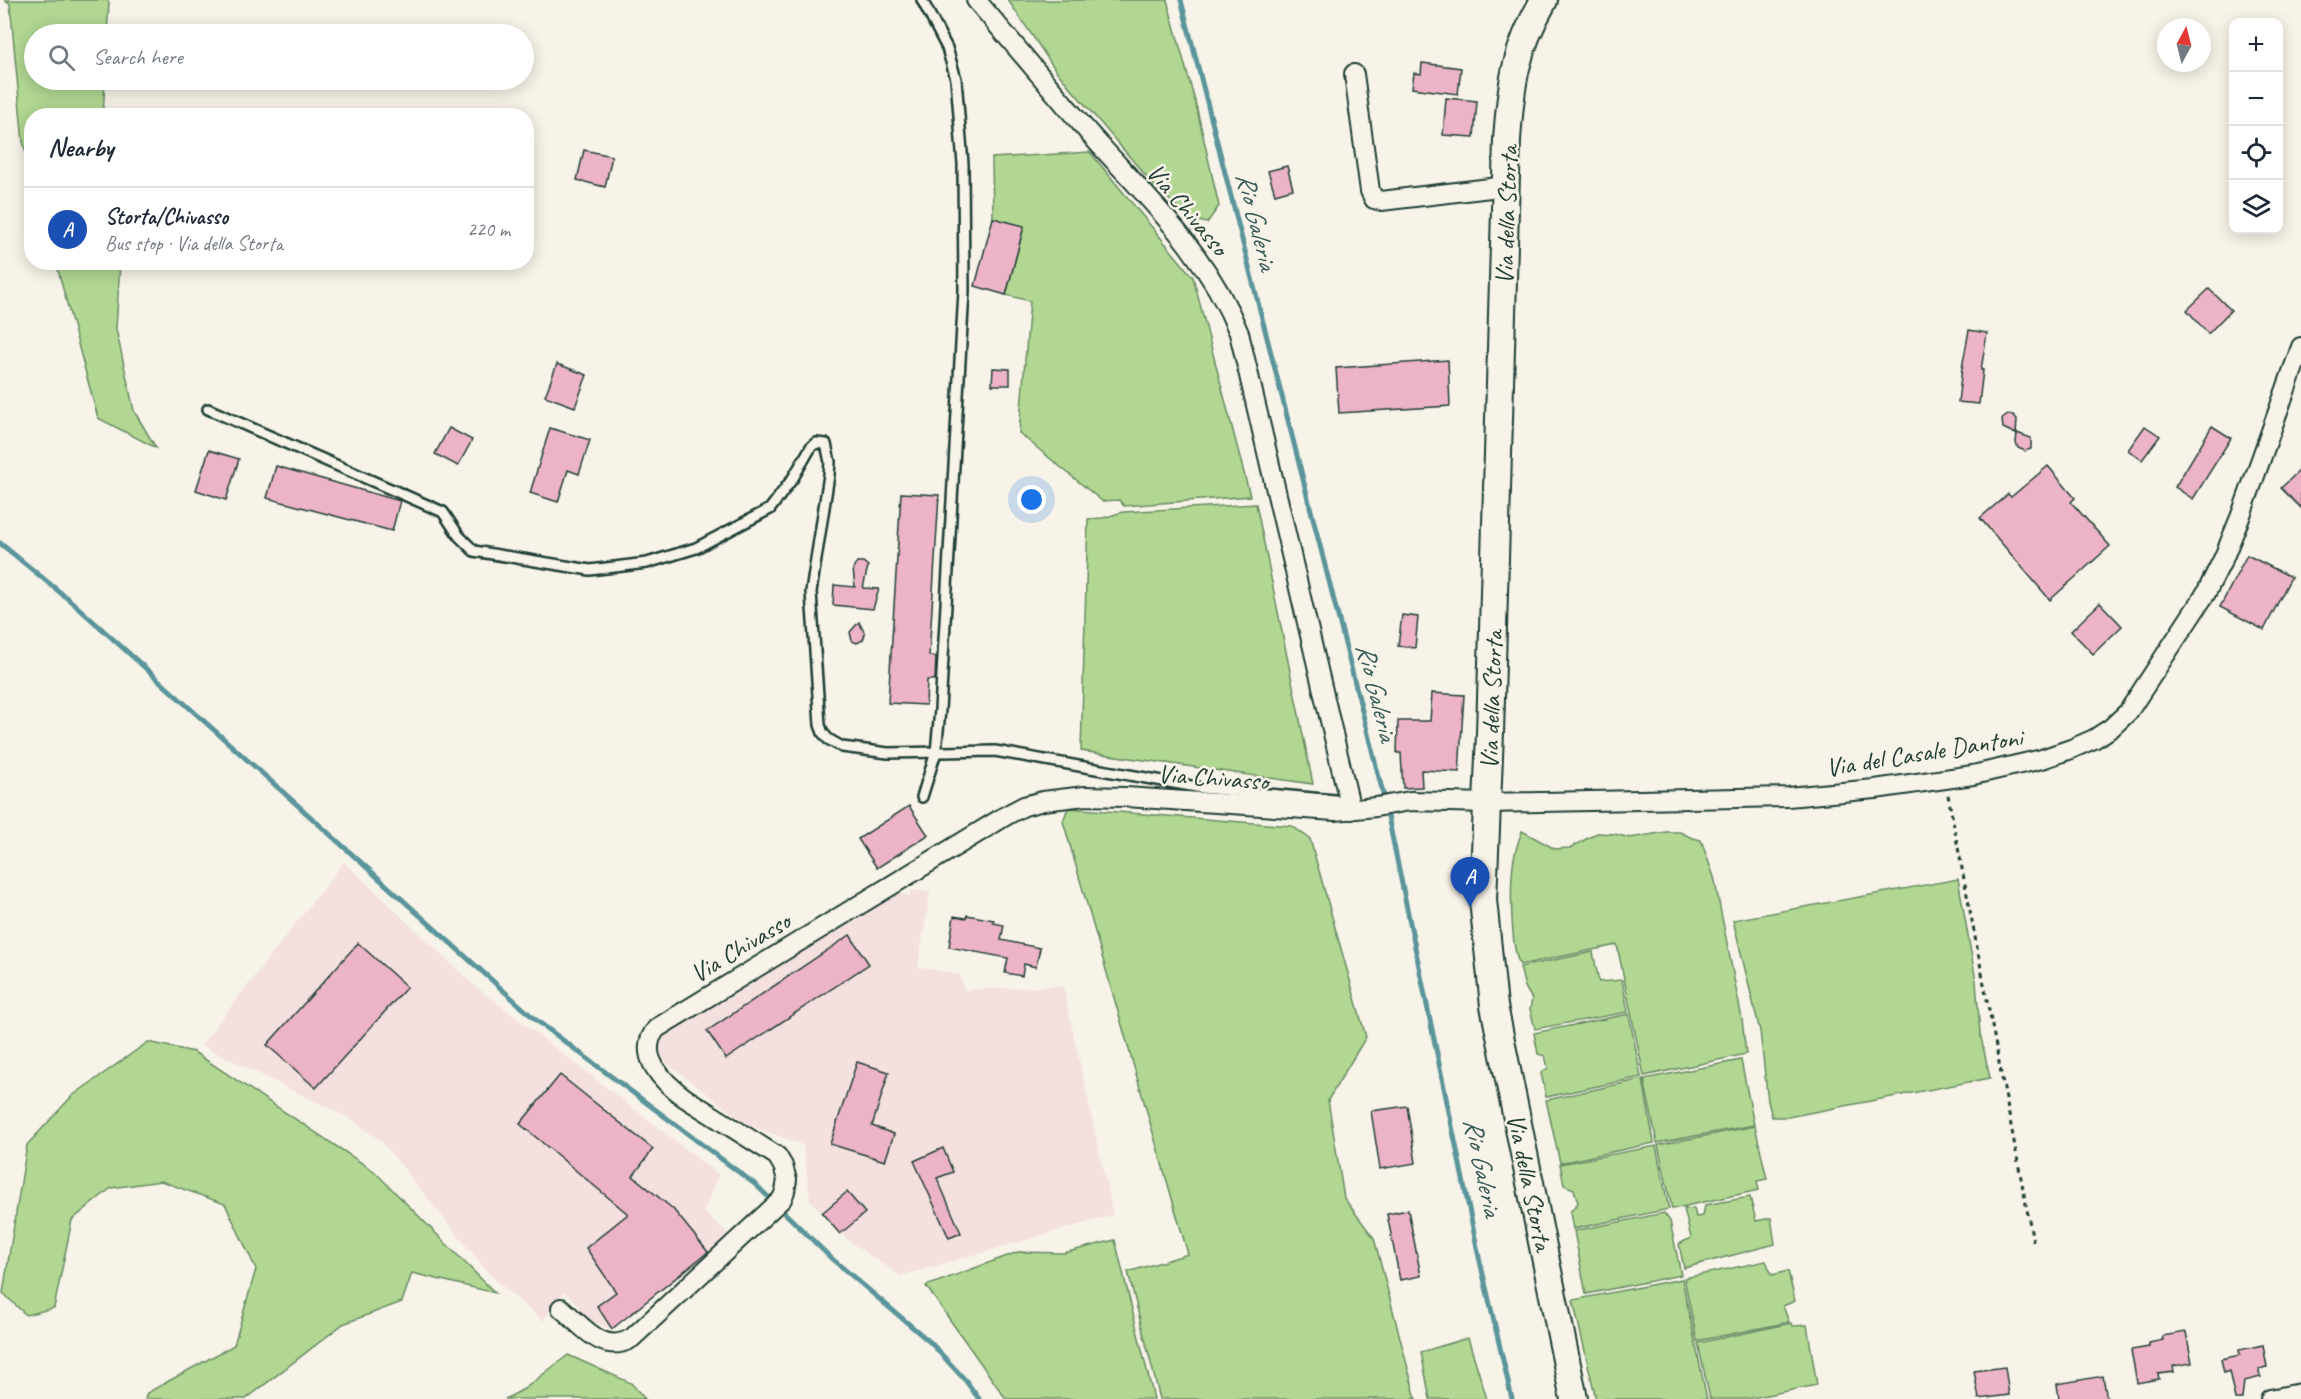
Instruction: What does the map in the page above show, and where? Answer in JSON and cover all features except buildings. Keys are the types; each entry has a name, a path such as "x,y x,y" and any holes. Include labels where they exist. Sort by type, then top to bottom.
{"main road":[{"name":"Via della Storta","path":"1544,0 1518,57 1511,88 1483,900 1494,1006 1574,1399"}],"street":[{"name":"Via Chivasso","path":"976,0 1088,131 1188,242 1220,290 1230,310 1239,333 1351,810"},
{"path":"1354,74 1370,191 1374,199 1381,201 1507,186"},
{"name":"Via del Casale Dantoni","path":"1488,803 1788,797 1864,790 1945,780 2010,767 2071,749 2094,739 2111,728 2128,712 2206,593 2224,557 2301,347"},
{"name":"Via Chivasso","path":"561,1308 605,1344 622,1344 632,1338 783,1196 786,1187 786,1173 777,1156 685,1098 672,1088 656,1070 649,1057 648,1045 657,1028 1024,806 1056,798 1094,796 1351,810 1410,801 1488,803"},
{"path":"2270,1399 2301,1393"}],"lane":[{"path":"922,0 947,48 956,79 963,164 964,291 940,710 936,752 922,797"},
{"path":"208,409 442,512 459,536 474,551 590,570 647,563 696,548 770,509 793,478 811,447 820,442 826,444 831,462 811,592 820,724 823,733 833,743 842,747 888,753 994,751 1202,788 1335,800 1351,810"}],"path":[{"path":"1945,780 2032,1241"}],"shaded area":[{"path":"344,862 470,982 719,1175 703,1212 728,1233 709,1254 612,1329 586,1318 575,1301 564,1292 543,1321 491,1276 382,1142 351,1119 201,1045"},
{"path":"895,887 895,892 910,896 912,890 930,892 918,967 960,975 964,990 1063,986 1113,1215 900,1276 848,1240 810,1200 803,1145 747,1124 659,1057 655,1047 664,1035"}],"green space":[{"path":"4,0 107,0 109,2 108,24 24,24 24,90 104,90 103,108 24,108 24,146 23,142 10,3"},
{"path":"1008,0 1167,0 1196,105 1219,206 1207,223 1193,220 1157,189 1057,72"},
{"path":"1090,152 1193,277 1250,496 1124,506 1119,500 1102,501 1019,433 1030,301 1006,295 1024,227 993,218 992,158"},
{"path":"58,270 120,270 116,329 134,411 156,448 98,418"},
{"path":"1256,504 1313,784 1081,751 1088,519 1103,518 1123,512"},
{"path":"1068,808 1292,826 1310,839 1366,1037 1328,1100 1344,1198 1374,1238 1416,1399 1160,1399 1128,1272 1188,1254 1063,821"},
{"path":"1522,831 1555,849 1570,848 1597,833 1630,838 1680,832 1701,840 1714,877 1742,1019 1746,1054 1644,1076 1617,945 1520,965 1514,944 1512,896 1514,858"},
{"path":"1958,879 1976,981 1980,1033 1990,1078 1788,1117 1772,1117 1760,1031 1733,920"},
{"path":"1593,952 1599,982 1622,980 1628,1012 1535,1029 1530,1009 1532,999 1525,987 1520,967"},
{"path":"1629,1014 1641,1077 1546,1097 1541,1073 1548,1068 1545,1056 1538,1054 1534,1033"},
{"path":"148,1042 194,1052 374,1171 495,1293 412,1273 402,1302 343,1324 246,1399 145,1399 147,1393 234,1345 256,1269 225,1204 161,1181 111,1188 72,1220 54,1308 26,1315 3,1293 27,1145 72,1096"},
{"path":"1741,1060 1754,1125 1657,1143 1644,1079"},
{"path":"1643,1079 1654,1143 1560,1163 1546,1100"},
{"path":"1755,1126 1767,1179 1757,1181 1759,1190 1672,1209 1658,1145"},
{"path":"1656,1146 1669,1209 1573,1229 1570,1212 1578,1203 1574,1189 1564,1185 1560,1164"},
{"path":"1750,1197 1756,1221 1771,1218 1775,1244 1684,1268 1679,1244 1691,1238 1684,1209 1694,1208 1696,1217 1703,1216 1705,1205"},
{"path":"1664,1213 1670,1221 1681,1275 1586,1294 1574,1231"},
{"path":"1115,1240 1154,1399 1006,1399 926,1286 1018,1252 1064,1253"},
{"path":"1766,1261 1772,1275 1788,1271 1795,1301 1783,1306 1789,1322 1697,1341 1684,1278"},
{"path":"1682,1279 1707,1399 1596,1399 1573,1300"},
{"path":"1791,1323 1793,1326 1807,1325 1817,1385 1747,1399 1710,1399 1698,1343"},
{"path":"1468,1338 1487,1399 1430,1399 1421,1352"},
{"path":"568,1355 631,1383 645,1399 505,1399 524,1389"}],"waterway":[{"name":"Rio Galeria","path":"1181,0 1384,797 1479,1257 1512,1399"},
{"path":"0,543 73,603 536,1020 756,1185 831,1258 930,1342 966,1381 979,1399"}],"place":[{"name":"Storta/Chivasso","path":"1470,907"}]}
